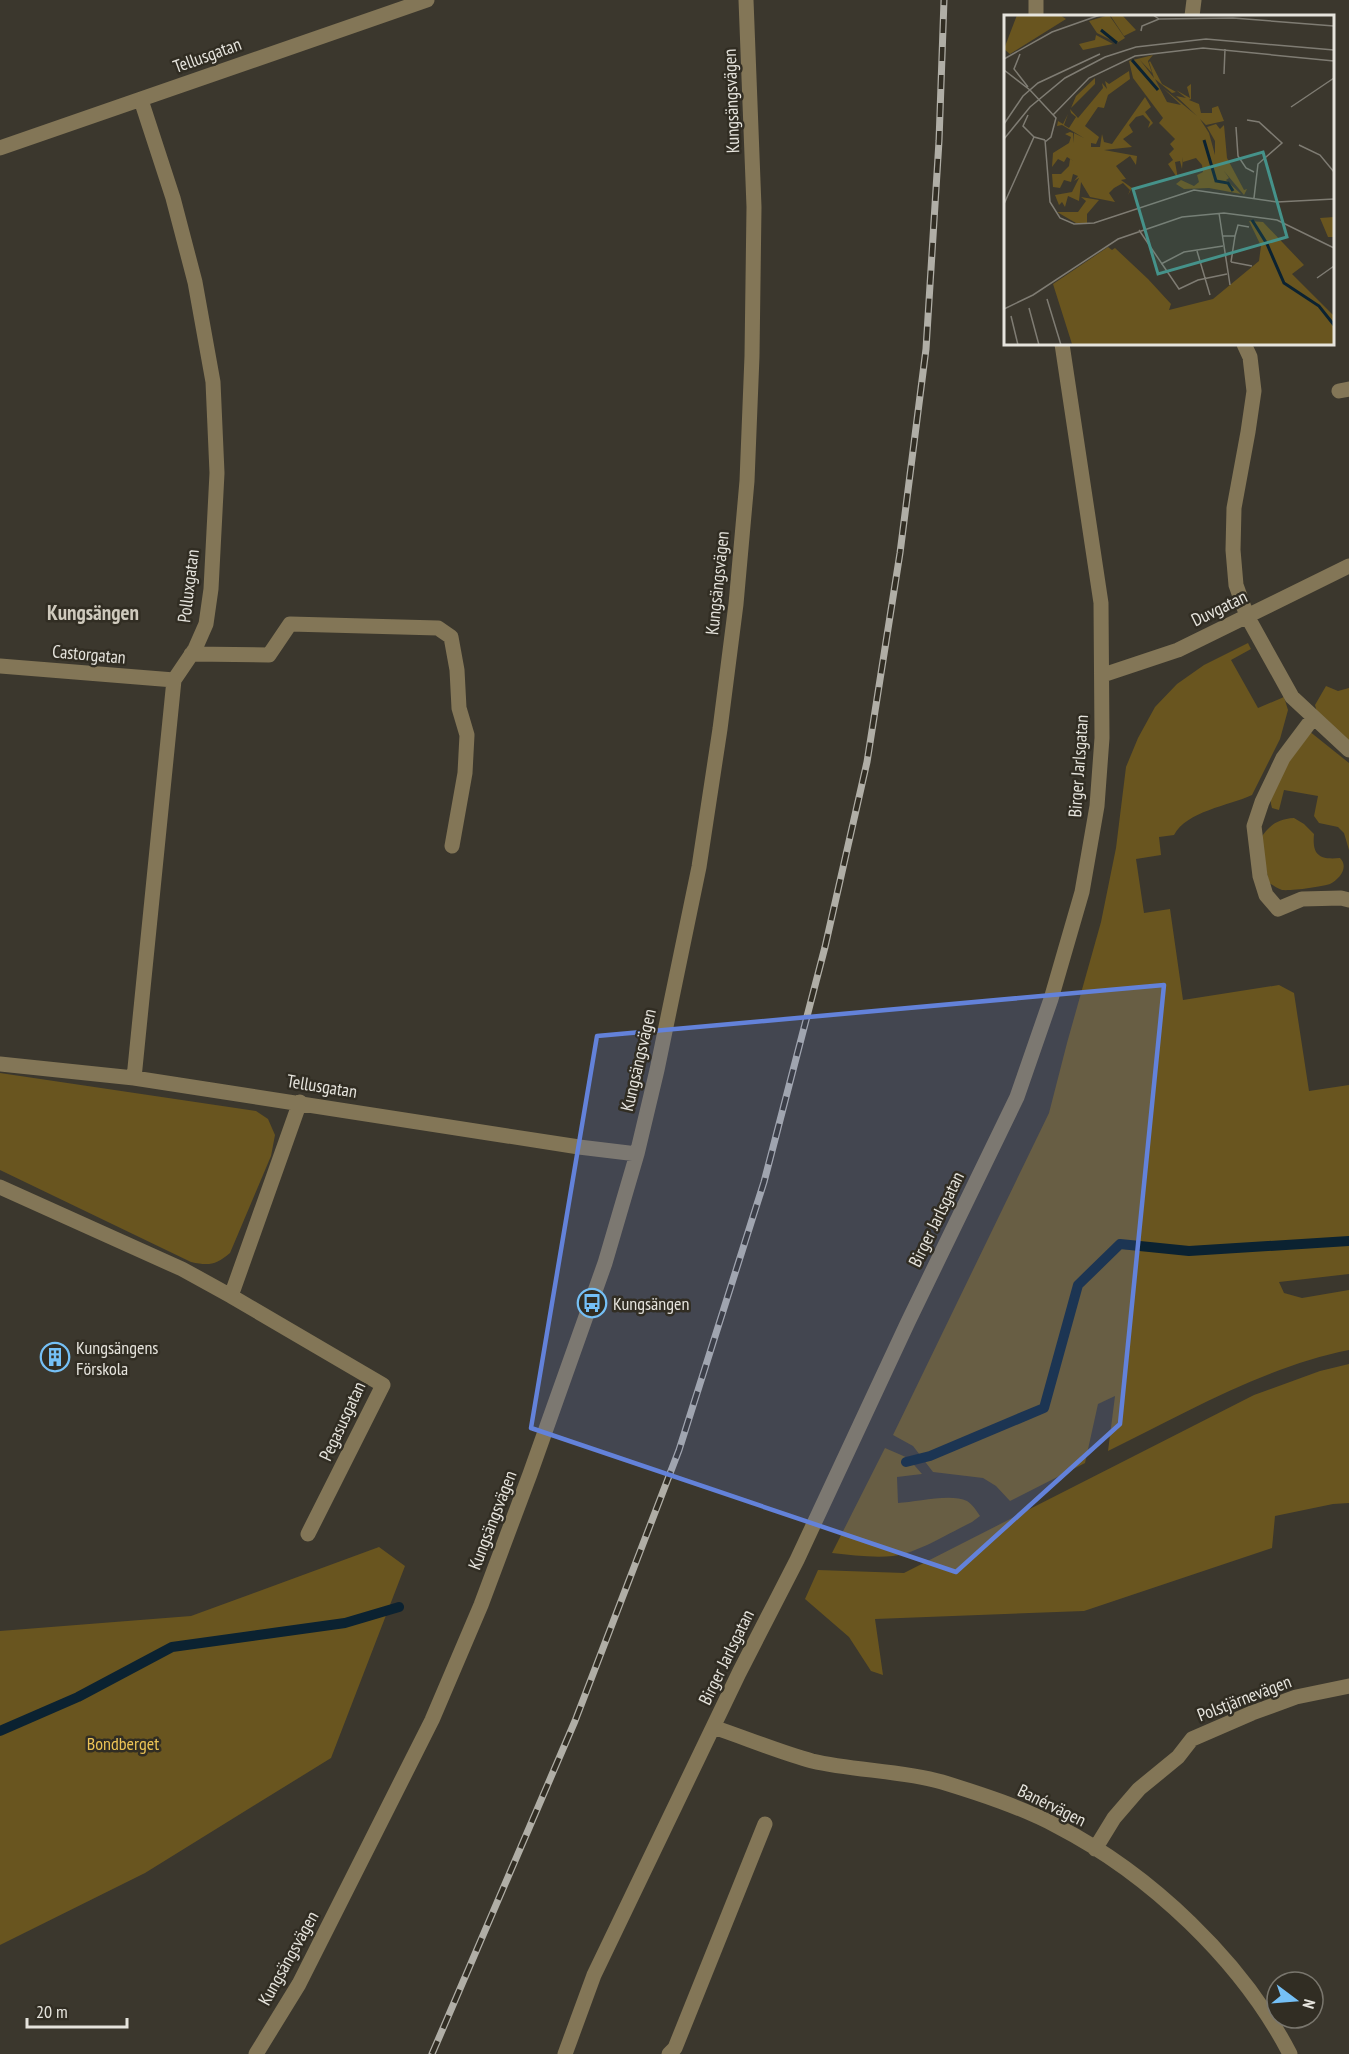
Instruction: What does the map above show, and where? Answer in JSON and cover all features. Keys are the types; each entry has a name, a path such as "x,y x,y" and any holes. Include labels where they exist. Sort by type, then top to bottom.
{"street":[{"name":"Tellusgatan","path":"0,148 427,0"},
{"name":"Kungsängsvägen","path":"256,2054 299,1984 437,1710 481,1605 566,1374 605,1263 637,1154 657,1070 699,867 736,604 747,481 754,207 746,0"},
{"path":"1192,15 1194,0"},
{"name":"Polluxgatan","path":"134,1078 174,680 191,654 206,624 211,590 217,473 213,382 195,282 173,198 141,99"},
{"name":"Birger Jarlsgatan","path":"570,2052 594,1975 713,1727 797,1560 908,1322 1017,1097 1051,999 1082,891 1097,806 1102,738 1101,603 1062,345"},
{"path":"1245,345 1251,357 1254,391 1234,508 1233,550 1236,585 1247,616 1292,697 1348,749"},
{"name":"Duvgatan","path":"1103,675 1178,650 1349,566"},
{"path":"191,654 269,655 290,624 429,627 445,632 451,637 459,708 467,735 465,773 452,846"},
{"name":"Castorgatan","path":"0,666 174,680"},
{"path":"1313,718 1283,758 1262,802 1254,826 1260,876 1266,896 1278,909 1302,899 1341,898 1349,900"},
{"name":"Tellusgatan","path":"0,1064 134,1078 637,1154"},
{"path":"231,1296 300,1102"},
{"name":"Pegasusgatan","path":"0,1187 182,1269 383,1385 308,1534"},
{"name":"Polstjärnevägen","path":"1095,1849 1114,1818 1138,1789 1178,1757 1192,1739 1296,1697 1349,1686"},
{"name":"Banérvägen","path":"713,1727 812,1761 939,1781 999,1801 1056,1825 1154,1890 1201,1933 1243,1980 1276,2027 1290,2054"},
{"path":"669,2054 675,2048 765,1824"}],"highlighted area":[{"path":"1164,985 1120,1424 956,1572 531,1428 597,1036"}],"green space":[{"path":"1248,643 1251,649 1231,660 1258,708 1284,697 1288,710 1280,739 1252,795 1188,820 1174,835 1159,837 1161,855 1136,859 1144,913 1170,909 1183,1000 1279,985 1294,993 1309,1091 1349,1085 1349,1274 1279,1282 1284,1293 1302,1298 1349,1290 1349,1350 1318,1357 1256,1379 1108,1451 1115,1396 1098,1404 1085,1463 1010,1501 996,1486 983,1478 933,1472 913,1446 893,1435 1049,1113 1101,922 1116,848 1126,767 1138,738 1155,707 1177,684 1204,665"},
{"path":"1326,686 1338,691 1349,688 1349,743 1318,716 1315,705"},
{"path":"1309,731 1349,763 1349,850 1344,833 1338,827 1319,823 1314,816 1318,796 1284,790 1279,810 1272,808 1271,799 1277,779"},
{"path":"1294,818 1314,834 1314,847 1318,855 1340,858 1343,861 1342,872 1330,884 1286,890 1269,883 1260,839 1274,824"},
{"path":"0,1073 256,1111 268,1119 275,1135 271,1156 230,1253 212,1264 191,1262 0,1170"},
{"path":"1349,1364 1349,1503 1275,1516 1272,1548 1084,1611 875,1619 883,1675 871,1671 849,1637 805,1599 818,1570 904,1573 1254,1395 1320,1371"},
{"path":"885,1448 908,1458 922,1474 897,1477 898,1503 943,1498 960,1499 967,1501 980,1516 933,1542 903,1554 878,1557 832,1553"},
{"name":"Bondberget","path":"379,1547 405,1566 331,1758 145,1873 0,1945 0,1631 191,1616"}],"waterway":[{"path":"906,1462 930,1456 1044,1408 1078,1285 1120,1244 1189,1251 1349,1241"},
{"path":"0,1731 78,1697 172,1647 345,1623 399,1607"}],"railway":[{"path":"432,2054 575,1721 679,1450 764,1182 825,947 867,762 900,553 926,349 939,141 944,0"}],"place":[{"name":"Kungsängen","path":"592,1303"},
{"name":"Kungsängens Förskola","path":"55,1357"}],"district":[{"name":"Kungsängen","path":"93,612"}]}
